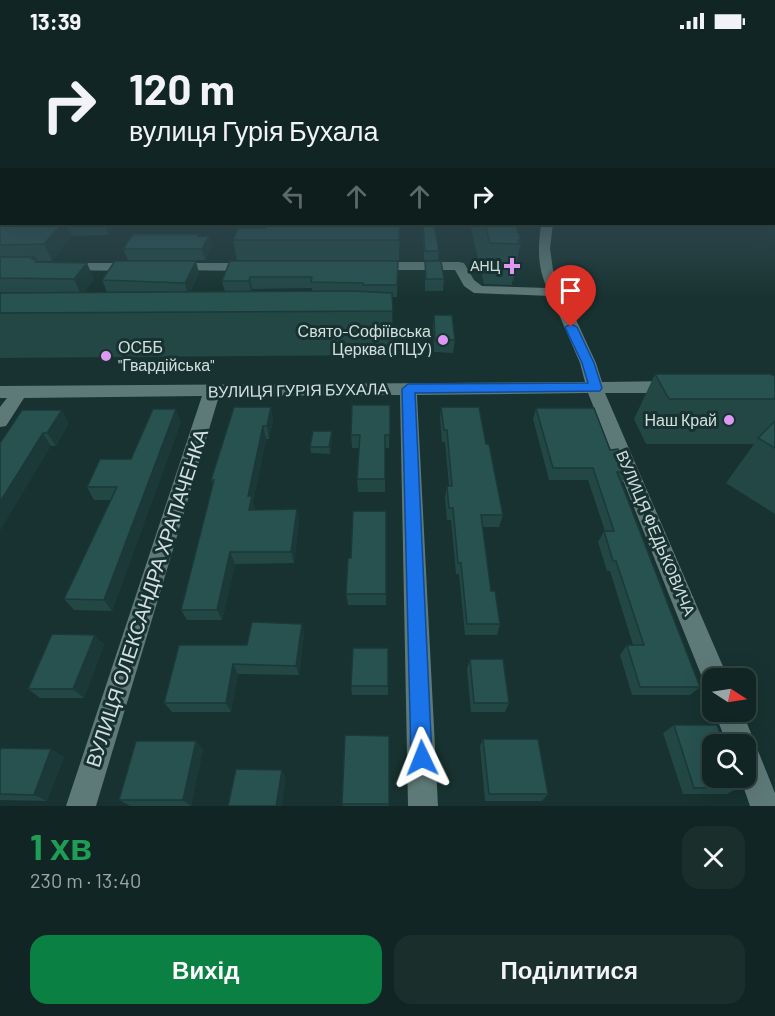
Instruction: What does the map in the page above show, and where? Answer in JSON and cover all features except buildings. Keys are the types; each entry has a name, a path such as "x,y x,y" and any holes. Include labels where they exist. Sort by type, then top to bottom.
{"street":[{"name":"ВУЛИЦЯ ФЕДЬКОВИЧА","path":"546,229 544,248 546,270 588,363 595,388 712,668"},
{"path":"365,266 459,266 468,283 478,290 554,291"},
{"path":"50,267 270,267"},
{"name":"ВУЛИЦЯ ГУРІЯ БУХАЛА","path":"0,392 689,387"},
{"path":"408,389 423,806"},
{"path":"0,421 20,391"},
{"name":"ВУЛИЦЯ ОЛЕКСАНДРА ХРАПАЧЕНКА","path":"81,806 212,391"},
{"path":"756,782 765,806"}],"place":[{"name":"АНЦ","path":"512,266"},
{"name":"Свято-Софіївська Церква (ПЦУ)","path":"443,340"},
{"name":"ОСББ \"Гвардійська\"","path":"106,356"},
{"name":"Наш Край","path":"729,420"}],"route":[{"path":"422,758 408,389 595,388 588,363 571,327"}]}
